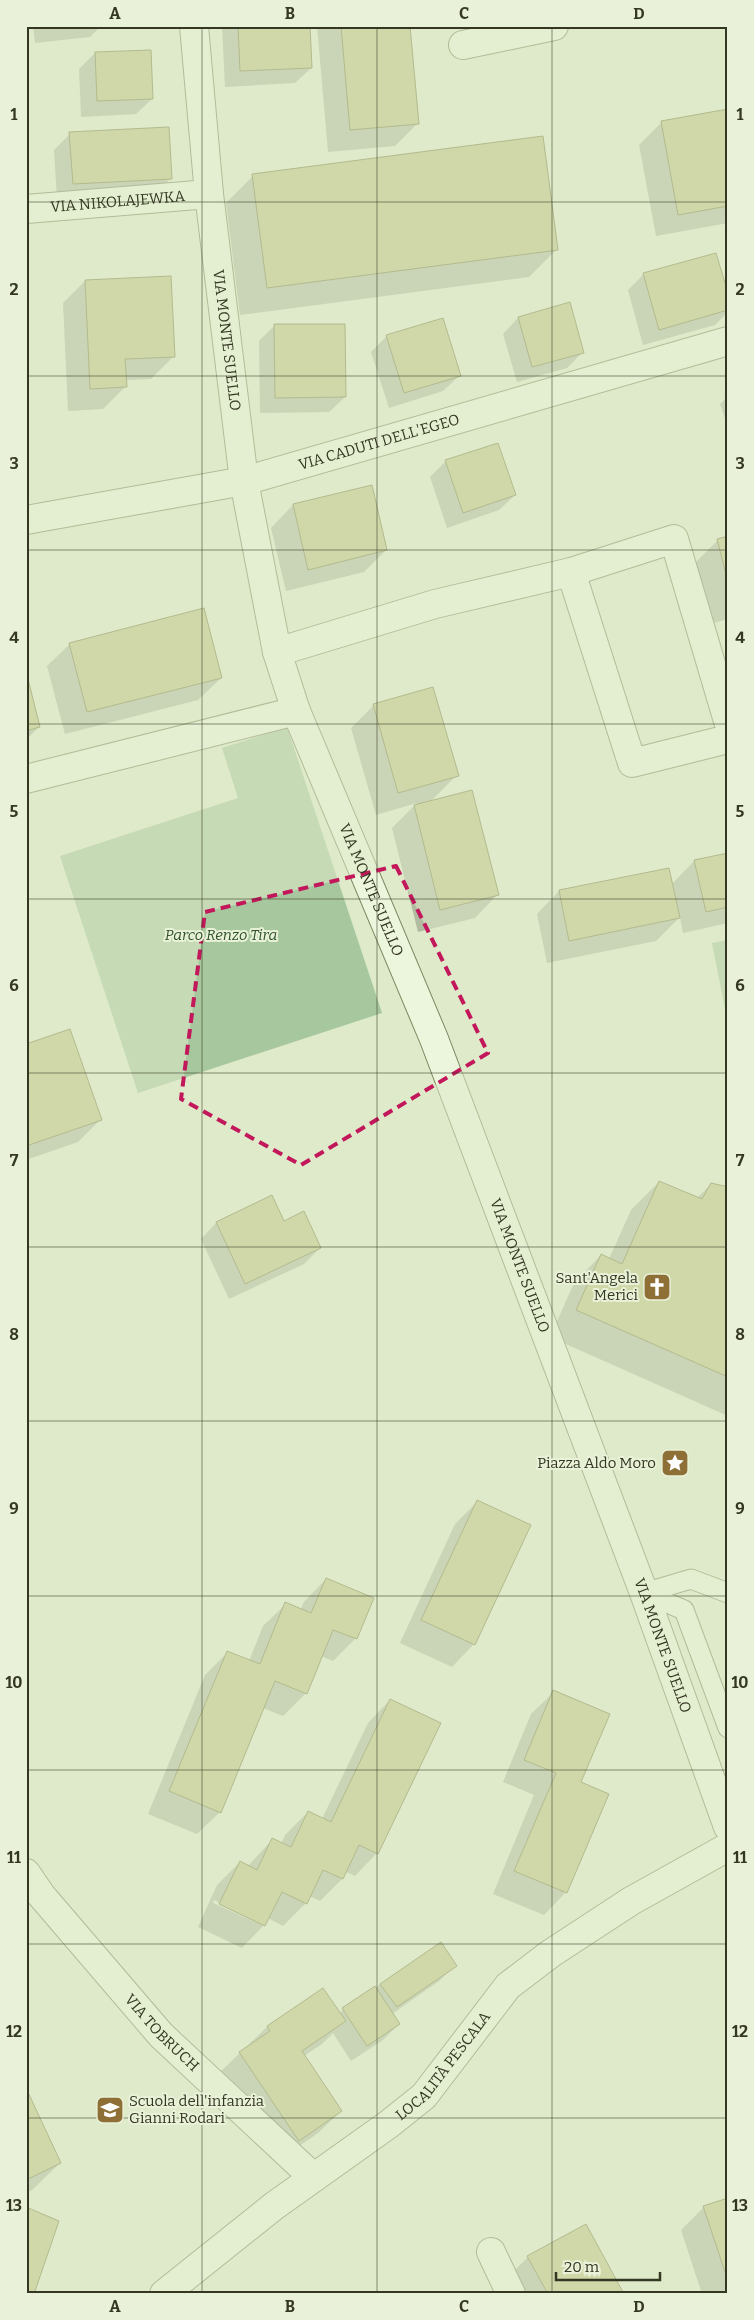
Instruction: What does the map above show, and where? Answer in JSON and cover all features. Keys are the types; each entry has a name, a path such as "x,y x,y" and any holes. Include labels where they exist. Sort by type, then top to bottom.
{"street":[{"name":"VIA MONTE SUELLO","path":"194,26 209,194 244,481 277,652 296,711 434,1039 644,1593 728,1827"},
{"path":"464,45 554,26"},
{"name":"VIA NIKOLAJEWKA","path":"26,210 209,194"},
{"name":"VIA CADUTI DELL'EGEO","path":"26,520 244,481 728,341"},
{"path":"277,652 435,604 571,572 674,539 728,721"},
{"path":"571,572 632,762 728,739"},
{"path":"26,779 296,711"},
{"name":"LOCALITÀ PESCALA","path":"164,2294 313,2177 389,2124 424,2096 508,1986 550,1954 632,1901 728,1847"},
{"name":"VIA TOBRUCH","path":"26,1874 41,1896 161,2035 313,2177"},
{"path":"491,2252 511,2294"}],"lane":[{"path":"644,1593 691,1579 728,1593"},
{"path":"644,1593 684,1610 728,1728"}],"highlighted area":[{"path":"396,866 488,1053 301,1165 181,1099 205,912"}],"green space":[{"name":"Parco Renzo Tira","path":"287,727 382,1013 138,1093 60,856 238,798 222,748"},
{"path":"728,940 728,1024 712,943"}],"building":[{"path":"238,26 310,26 312,68 240,71"},
{"path":"341,26 410,26 419,124 350,130"},
{"path":"151,50 153,99 97,101 95,52"},
{"path":"728,109 728,206 678,215 661,121"},
{"path":"169,127 172,179 73,184 69,132"},
{"path":"543,136 558,250 267,288 252,174"},
{"path":"716,253 728,293 728,310 659,330 643,273"},
{"path":"171,276 175,357 125,359 127,387 90,389 85,280"},
{"path":"570,302 584,353 532,367 518,317"},
{"path":"443,318 461,376 404,393 386,335"},
{"path":"274,324 345,324 346,397 275,398"},
{"path":"498,443 516,495 463,513 445,460"},
{"path":"372,485 387,550 308,570 293,504"},
{"path":"728,536 728,582 717,539"},
{"path":"204,608 222,678 87,712 69,643"},
{"path":"26,671 40,727 26,731"},
{"path":"433,687 459,776 398,793 373,704"},
{"path":"472,790 499,895 440,910 414,805"},
{"path":"728,853 728,907 706,912 694,860"},
{"path":"669,868 680,918 569,941 559,890"},
{"path":"70,1029 102,1120 26,1146 26,1044"},
{"name":"Sant'Angela Merici","path":"659,1181 702,1199 711,1183 728,1185 728,1377 576,1310 601,1254 622,1264"},
{"path":"272,1195 284,1221 304,1211 321,1248 245,1284 216,1222"},
{"path":"477,1500 531,1525 475,1645 421,1620"},
{"path":"326,1578 374,1598 357,1639 333,1630 307,1694 275,1681 221,1813 169,1791 227,1651 260,1664 285,1602 311,1613"},
{"path":"553,1690 610,1714 581,1782 609,1794 567,1893 514,1871 556,1773 524,1760"},
{"path":"390,1699 441,1723 378,1854 359,1845 343,1879 323,1870 307,1904 282,1892 265,1926 219,1904 240,1861 257,1870 272,1838 291,1847 308,1811 331,1822"},
{"path":"441,1942 457,1966 397,2007 380,1984"},
{"path":"375,1986 400,2024 367,2046 342,2008"},
{"path":"323,1988 346,2021 302,2051 342,2111 299,2141 239,2052 270,2031 267,2026"},
{"path":"26,2088 61,2163 26,2180"},
{"path":"728,2198 728,2281 703,2206"},
{"path":"26,2207 59,2221 34,2294 26,2294"},
{"path":"586,2224 624,2294 548,2294 527,2256"}],"place":[{"name":"Sant'Angela Merici","path":"657,1287"},
{"name":"Piazza Aldo Moro","path":"675,1463"},
{"name":"Scuola dell'infanzia Gianni Rodari","path":"110,2110"}]}
